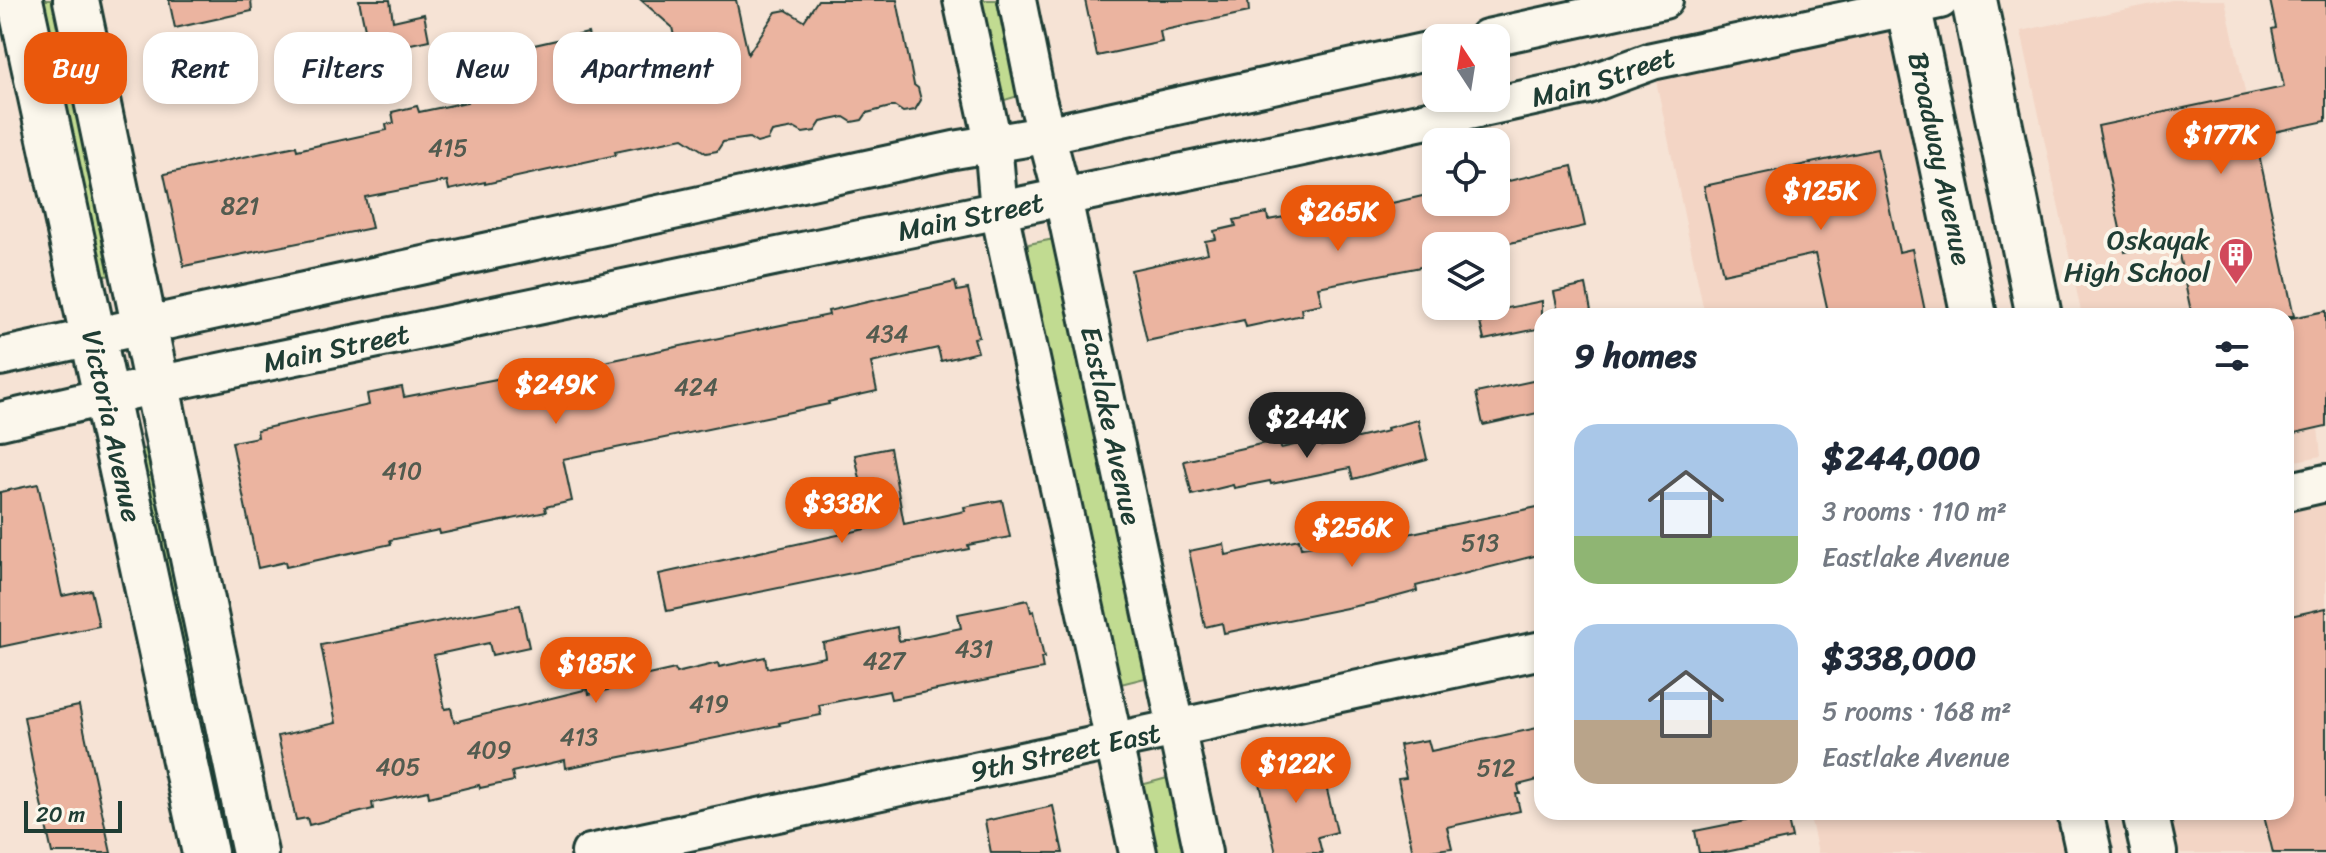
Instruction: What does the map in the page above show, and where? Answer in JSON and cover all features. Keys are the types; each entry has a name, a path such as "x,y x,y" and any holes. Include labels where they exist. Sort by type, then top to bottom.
{"street":[{"name":"Victoria Avenue","path":"20,0 205,853"},
{"name":"Victoria Avenue","path":"76,0 255,853"},
{"path":"962,0 993,142 999,211 1138,853"},
{"name":"Eastlake Avenue","path":"1017,0 1045,135 1063,198 1203,853"},
{"name":"Main Street","path":"1510,33 1664,0"},
{"path":"1974,0 2037,308"},
{"name":"Main Street","path":"0,421 156,385 1063,198 1584,86 1652,61 1919,2"},
{"name":"Broadway Avenue","path":"1919,2 1973,308"},
{"path":"0,357 1422,52"},
{"path":"2294,490 2326,483"},
{"name":"9th Street East","path":"590,853 1534,652"},
{"path":"2082,820 2089,853"},
{"path":"2147,820 2154,853"}],"shaded area":[{"path":"2172,0 2225,0 2273,219 2262,222 2264,236 2276,233 2292,308 2080,308 2021,31"},
{"path":"1909,7 1972,308 1703,308 1652,61"},
{"path":"2294,317 2318,428 2321,456 2294,461"},
{"path":"2326,483 2326,853 2155,853 2148,820 2294,820 2294,490"},
{"path":"1811,820 2082,820 2089,853 1818,853"}],"green space":[{"path":"41,0 63,0 69,32 48,32"},
{"path":"980,0 1002,0 1018,96 1005,100 1000,96"},
{"path":"63,104 82,104 114,275 103,276 99,272"},
{"path":"1054,239 1149,677 1121,684 1117,682 1025,251 1029,244"},
{"path":"156,447 245,853 221,853 139,450"},
{"path":"1171,777 1191,853 1153,853 1141,785"}],"building":[{"path":"169,0 251,0 252,11 175,28"},
{"path":"359,0 390,0 393,21 424,14 428,40 412,44 412,32 366,32"},
{"path":"641,0 736,0 748,54 776,12 786,10 804,21 818,0 897,0 914,85 921,100 915,110 903,112 894,106 867,113 862,120 852,122 844,117 821,122 815,131 803,133 794,128 772,132 768,140 757,143 749,138 723,142 717,151 706,153 683,138 485,184 449,190 447,181 365,197 372,228 184,266 164,174 387,130 386,124 394,123 392,112 417,106 419,112 457,104 537,104 537,44 553,41 553,104 741,104 741,32 673,32 672,27"},
{"path":"1085,0 1248,0 1249,12 1160,31 1162,42 1097,56"},
{"name":"Oskayak High School","path":"2270,0 2326,0 2326,121 2255,136 2292,308 2190,308 2176,241 2125,252 2098,126 2284,87 2272,29 2276,28"},
{"path":"1877,149 1899,252 1912,249 1924,308 1827,308 1815,254 1723,274 1704,186"},
{"path":"1572,166 1585,226 1510,243 1510,232 1422,232 1422,267 1318,287 1322,304 1301,308 1302,315 1246,327 1244,320 1147,341 1131,270 1208,253 1205,241 1216,239 1214,231 1236,226 1234,220 1267,213 1268,220 1290,216 1292,223 1303,220 1304,223 1422,196 1422,216 1510,216 1510,181"},
{"path":"955,282 957,291 968,289 979,337 974,338 978,352 941,361 938,348 871,363 877,391 829,404 563,459 572,501 545,507 546,512 440,534 439,530 390,540 391,544 286,567 285,562 258,568 232,442 258,437 257,430 369,405 367,394 402,387 404,397 517,375 518,380 829,315 828,311"},
{"path":"1586,285 1590,308 1557,308 1554,292"},
{"path":"1542,301 1542,308 1534,308 1534,330 1484,340 1479,320 1510,320 1510,308"},
{"path":"2326,311 2326,426 2294,433 2294,317"},
{"path":"1534,381 1534,414 1483,425 1476,393"},
{"path":"1418,420 1427,459 1353,479 1350,468 1271,484 1270,481 1234,488 1233,485 1192,495 1184,461 1279,440 1281,448 1320,439 1322,446 1388,431 1387,428"},
{"path":"890,448 904,524 1002,500 1010,537 968,545 969,549 667,611 659,574 870,528 855,455"},
{"path":"38,484 62,596 91,590 99,626 0,647 0,492"},
{"path":"1534,508 1534,556 1416,586 1417,591 1376,602 1224,633 1222,623 1205,627 1189,551 1224,544 1226,555 1299,539 1301,548 1362,538 1364,543"},
{"path":"1028,600 1031,612 1034,611 1044,658 1041,658 1043,669 891,699 889,691 819,705 821,715 780,725 566,768 565,760 512,772 514,781 480,788 479,785 429,797 428,791 372,803 373,809 309,825 307,818 296,820 278,736 336,723 321,645 520,605 529,647 492,655 489,643 434,655 445,709 451,708 454,722 588,689 589,694 640,683 639,677 675,669 676,673 718,663 719,667 765,657 767,668 825,657 823,643 897,627 899,641 961,628 958,614"},
{"path":"2326,608 2326,853 2273,853 2265,820 2294,820 2294,615"},
{"path":"79,706 111,853 52,853 35,776 24,717"},
{"path":"1534,729 1534,781 1518,785 1520,794 1516,794 1520,811 1447,827 1452,848 1413,853 1398,779 1406,778 1399,745 1428,740 1431,751"},
{"path":"1302,755 1305,769 1321,765 1337,832 1318,837 1322,853 1276,853 1256,766"},
{"path":"1053,806 1063,853 991,853 985,821"},
{"path":"1788,820 1792,838 1721,853 1699,853 1695,831 1745,821"}],"place":[{"name":"Oskayak High School","path":"2236,286"}]}
